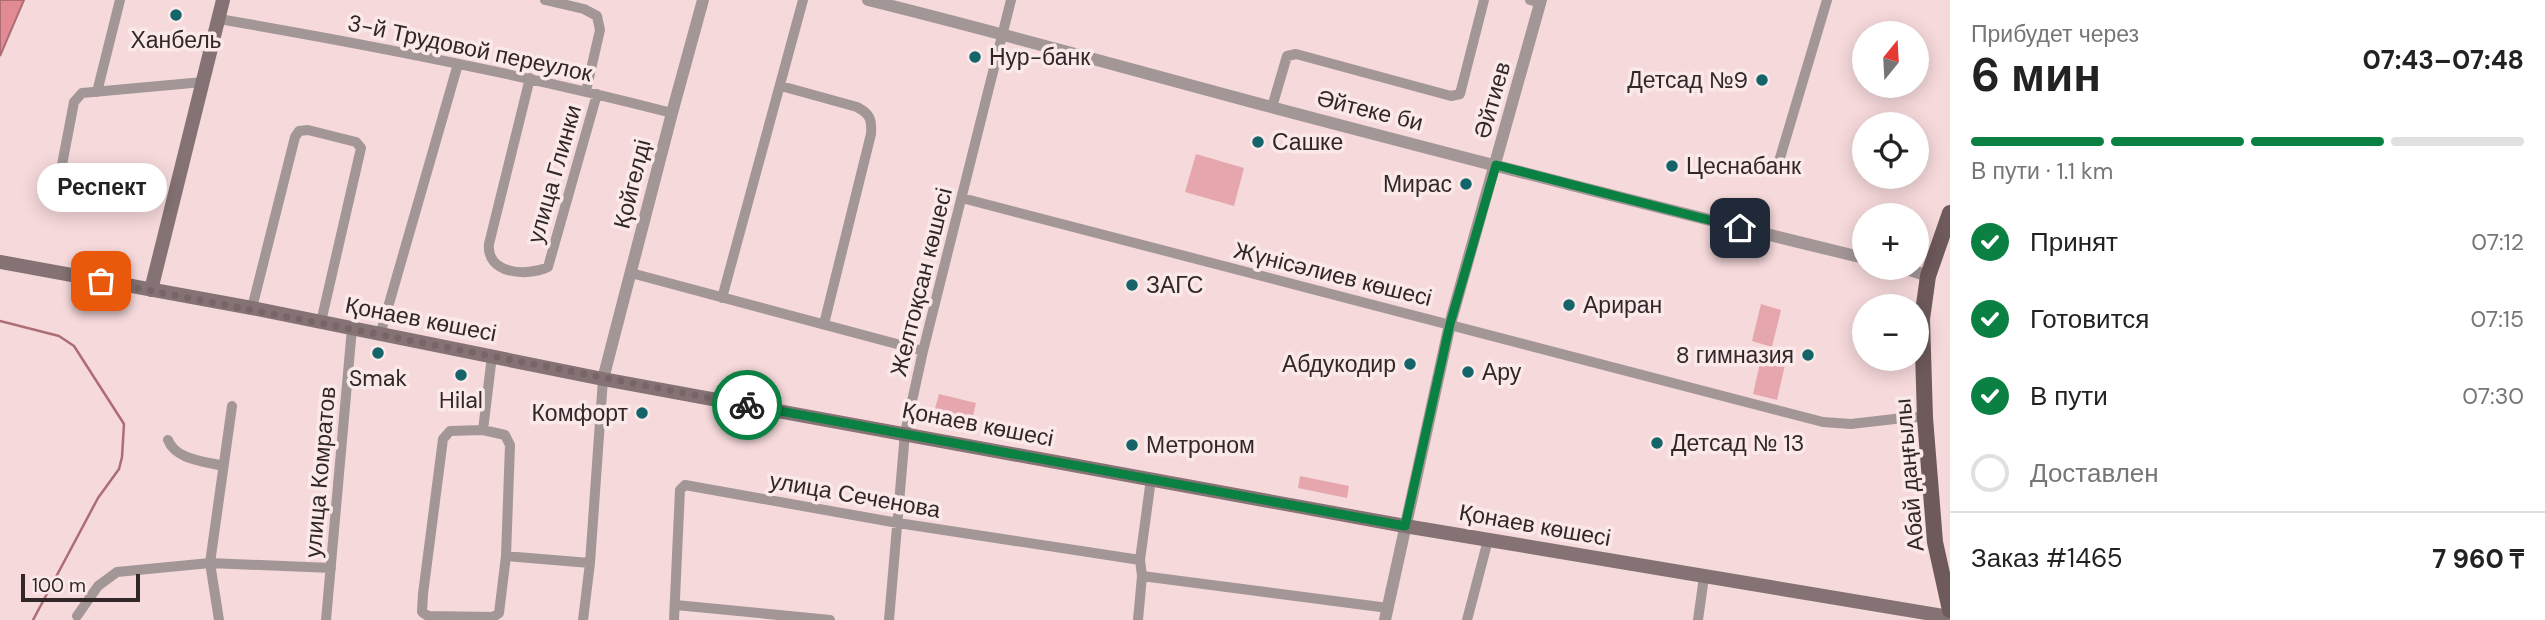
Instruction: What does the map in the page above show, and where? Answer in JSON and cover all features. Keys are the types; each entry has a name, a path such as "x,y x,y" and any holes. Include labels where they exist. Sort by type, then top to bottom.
{"main road":[{"path":"151,290 223,0"},
{"name":"Абай даңғылы","path":"1929,273 1950,213"},
{"name":"Қонаев көшесі","path":"0,262 252,308 603,379 1405,526 1950,617"},
{"name":"Абай даңғылы","path":"1927,280 1922,319 1925,418 1936,542 1950,610"}],"street":[{"path":"97,92 120,0"},
{"path":"545,0 584,9 597,16 600,30 586,91"},
{"name":"Қойгелді","path":"603,379 671,113 703,0"},
{"path":"722,298 803,0"},
{"name":"Әйтеке би","path":"867,0 1003,33 1272,107 1852,255"},
{"name":"Желтоқсан көшесі","path":"889,620 905,433 1011,0"},
{"path":"1272,107 1287,57 1296,54 1451,96 1460,94 1484,0"},
{"path":"1777,168 1827,0"},
{"name":"Әйтиев","path":"1387,614 1450,324 1496,165 1537,1"},
{"name":"3-й Трудовой переулок","path":"219,19 530,78 671,113"},
{"path":"380,335 458,64"},
{"name":"улица Глинки","path":"530,78 488,254 494,263 514,272 534,273 548,267 597,94"},
{"path":"61,170 74,102 82,93 203,82"},
{"path":"781,86 857,107 866,112 872,121 824,324"},
{"path":"252,308 295,138 299,131 309,130 356,142 361,148 321,322"},
{"name":"Жүнісәлиев көшесі","path":"962,198 1823,422 1851,424 1899,420 1912,416 1925,418"},
{"path":"631,273 923,351"},
{"name":"улица Комратов","path":"326,620 352,328"},
{"path":"484,429 492,356"},
{"path":"583,620 590,563 603,379"},
{"path":"219,620 210,563 232,405"},
{"path":"484,429 505,435 509,440 506,556 497,615 423,614 423,594 443,439 450,431 484,429"},
{"path":"168,440 174,452 223,466"},
{"path":"1138,620 1142,576 1140,560 1151,479"},
{"name":"улица Сеченова","path":"674,620 682,486 1140,560"},
{"path":"1467,620 1488,540"},
{"path":"506,556 590,563"},
{"path":"77,616 98,586 117,572 210,563 331,568"},
{"path":"1142,576 1387,614"},
{"path":"1698,620 1704,577"},
{"path":"676,605 830,620"}],"shaded area":[{"path":"0,0 24,0 0,56"},
{"path":"1196,154 1244,168 1234,206 1185,192"},
{"path":"1761,304 1781,310 1772,347 1752,341"},
{"path":"1763,350 1787,356 1777,400 1753,394"},
{"path":"939,394 976,403 971,425 933,416"},
{"path":"1300,476 1349,486 1347,498 1298,488"}],"waterway":[{"path":"0,321 59,336 74,346 124,424 119,469 98,498 33,620"}],"way so far":[{"path":"101,281 747,405"}],"place":[{"name":"Ханбель","path":"176,15"},
{"name":"Нур-банк","path":"975,57"},
{"name":"Детсад №9","path":"1762,80"},
{"name":"Сашке","path":"1258,142"},
{"name":"Цеснабанк","path":"1672,166"},
{"name":"Мирас","path":"1466,184"},
{"name":"Респект","path":"101,281"},
{"name":"ЗАГС","path":"1132,285"},
{"name":"Ариран","path":"1569,305"},
{"name":"Smak","path":"378,353"},
{"name":"8 гимназия","path":"1808,355"},
{"name":"Абдукодир","path":"1410,364"},
{"name":"Ару","path":"1468,372"},
{"name":"Hilal","path":"461,375"},
{"name":"Комфорт","path":"642,413"},
{"name":"Детсад № 13","path":"1657,443"},
{"name":"Метроном","path":"1132,445"}],"route":[{"path":"747,405 1405,526 1450,324 1496,165 1740,228"}]}
